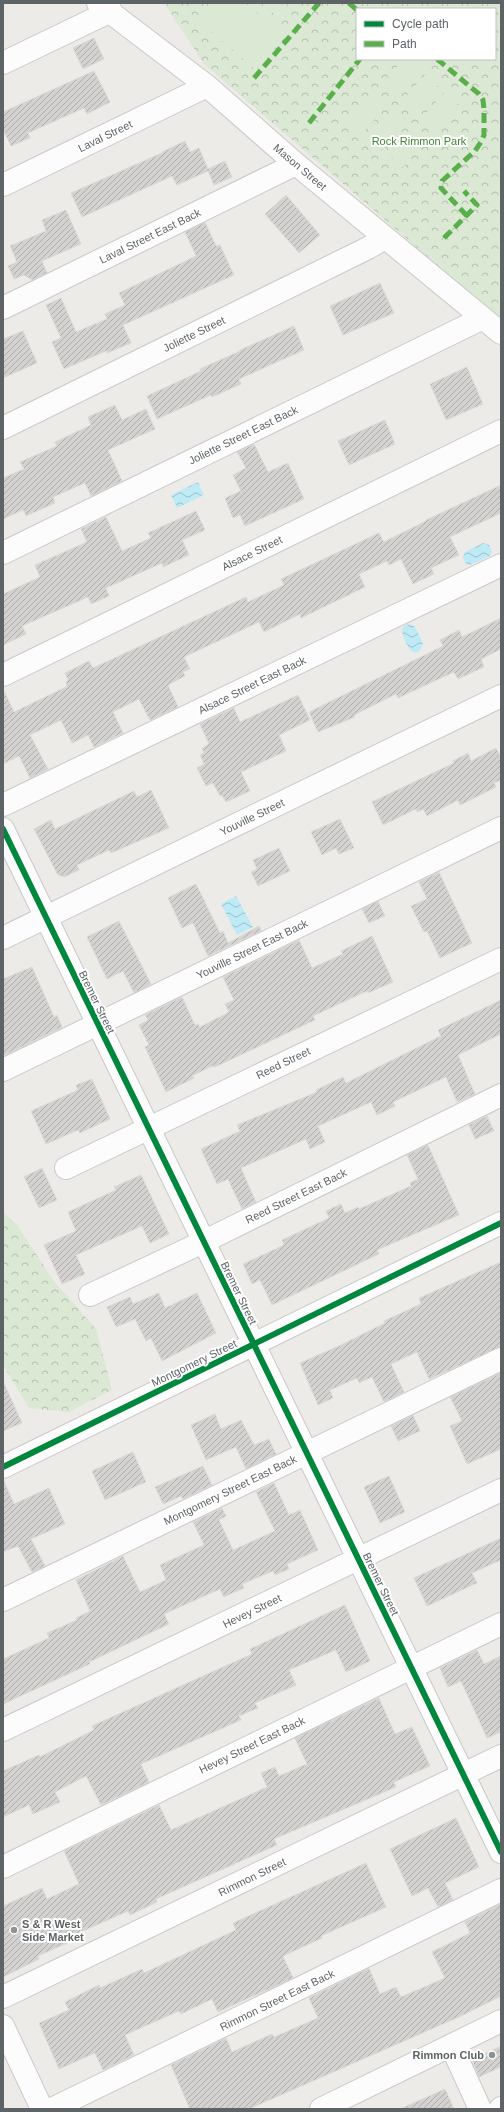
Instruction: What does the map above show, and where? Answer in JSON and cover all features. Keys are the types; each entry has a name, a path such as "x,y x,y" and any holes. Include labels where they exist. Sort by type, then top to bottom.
{"street":[{"path":"3,63 104,7"},
{"name":"Mason Street","path":"104,7 207,86 296,164 501,333"},
{"name":"Laval Street","path":"3,185 207,86"},
{"name":"Laval Street East Back","path":"3,308 296,164"},
{"name":"Joliette Street","path":"3,428 361,252 385,238"},
{"name":"Joliette Street East Back","path":"3,553 483,318"},
{"name":"Alsace Street","path":"3,675 501,431"},
{"name":"Alsace Street East Back","path":"3,805 501,565"},
{"name":"Youville Street","path":"3,938 501,696"},
{"name":"Youville Street East Back","path":"3,1070 501,828"},
{"name":"Bremer Street","path":"3,829 501,1852"},
{"name":"Reed Street","path":"66,1168 501,959"},
{"name":"Reed Street East Back","path":"90,1294 203,1242 501,1095"},
{"name":"Montgomery Street","path":"3,1467 254,1346 501,1223"},
{"name":"Montgomery Street East Back","path":"3,1600 501,1359"},
{"name":"Hevey Street","path":"3,1730 501,1490"},
{"name":"Hevey Street East Back","path":"3,1867 501,1624"},
{"name":"Rimmon Street","path":"3,1997 501,1756"},
{"name":"Rimmon Street East Back","path":"52,2109 501,1890"},
{"path":"321,2109 501,2021"},
{"path":"3,2026 42,2109"},
{"path":"451,2045 480,2109"}],"green space":[{"name":"Rock Rimmon Park","path":"164,3 501,3 501,320 204,64"},
{"path":"216,3 245,3 285,36 256,70 200,22"},
{"path":"261,3 284,3 282,5 290,12 283,21"},
{"path":"403,60 417,60 422,64 397,94 383,83"},
{"path":"429,70 442,81 416,111 403,100"},
{"path":"449,87 462,99 436,128 423,117"},
{"path":"375,92 389,103 363,133 350,122"},
{"path":"396,109 409,120 383,150 370,138"},
{"path":"416,126 429,138 403,167 390,156"},
{"path":"3,1212 18,1226 53,1280 96,1329 112,1390 69,1412 29,1408 3,1365"}],"water":[{"path":"198,482 204,495 177,508 171,495"},
{"path":"483,543 489,545 492,551 490,556 470,565 465,563 463,557 465,552"},
{"path":"411,624 415,627 423,643 420,651 416,653 411,651 406,644 402,631 406,625"},
{"path":"236,896 253,927 237,935 221,904"}],"building":[{"path":"94,38 104,59 83,69 73,48"},
{"path":"94,71 110,102 87,114 84,108 28,133 30,138 11,146 3,129 3,112"},
{"path":"185,141 190,152 199,148 208,169 225,161 232,177 214,185 208,171 177,185 172,176 82,217 71,193 162,153"},
{"path":"286,195 320,235 299,253 265,214"},
{"path":"66,210 81,244 42,261 47,273 32,280 24,275 14,279 8,266 17,262 10,246 46,231 42,220"},
{"path":"205,222 216,246 220,245 234,275 123,325 131,343 107,353 106,351 64,369 52,342 61,338 46,305 61,298 76,332 107,319 105,314 125,305 119,293 196,256 185,232"},
{"path":"380,283 394,313 343,335 330,306"},
{"path":"294,326 304,350 239,379 241,384 212,397 211,395 157,419 147,396 201,371 200,369"},
{"path":"23,331 37,363 3,378 3,339"},
{"path":"467,367 483,404 446,420 430,384"},
{"path":"115,405 122,420 146,409 155,429 108,450 122,481 91,496 85,483 53,497 55,503 26,516 23,510 3,519 3,478 24,469 20,462 57,446 55,442 91,425 88,417"},
{"path":"385,420 395,444 349,465 338,441"},
{"path":"254,444 268,472 288,463 304,499 245,526 240,515 233,518 225,498 241,491 233,475 246,468 237,452"},
{"path":"501,485 501,513 450,537 459,555 431,568 434,574 413,584 401,559 389,565 387,561 359,574 365,587 301,618 300,614 264,632 259,622 184,657 190,669 183,672 185,676 168,685 178,707 150,720 139,699 113,712 123,733 94,747 88,735 72,743 61,720 30,735 48,769 30,778 19,756 3,764 3,689 14,712 66,687 66,682 68,680 65,673 89,661 93,668 246,597 248,602 284,585 281,579 379,533 384,542 426,520"},
{"path":"196,511 205,530 182,540 189,555 163,567 162,563 106,588 109,596 91,604 88,597 22,626 26,634 3,645 3,594 40,577 35,565 87,542 81,529 106,517 122,551 151,538 148,533"},
{"path":"501,618 501,649 481,659 484,667 458,679 454,672 398,698 396,694 354,715 355,717 318,732 309,712 443,646 440,640 459,630 462,637"},
{"path":"298,695 310,720 279,735 286,751 241,772 250,791 226,802 222,795 220,796 213,783 206,786 197,768 204,764 200,755 204,753 202,748 209,744 200,724 234,708 240,722"},
{"path":"496,748 501,758 501,780 494,783 496,787 460,805 458,800 427,816 423,809 417,812 416,809 383,825 372,802 454,763 453,761 468,753 471,761"},
{"path":"151,790 169,828 111,853 109,850 77,865 79,870 64,877 58,875 34,829 51,820 55,829 134,791 137,797"},
{"path":"340,819 354,848 339,854 336,848 322,855 311,832"},
{"path":"279,848 290,871 258,886 251,872 257,869 253,860"},
{"path":"439,872 472,943 440,958 427,931 424,932 411,906 427,899 419,882"},
{"path":"196,884 220,933 223,931 228,943 259,926 261,931 208,956 193,923 182,928 168,898"},
{"path":"378,901 385,916 369,923 362,909"},
{"path":"119,921 151,984 134,993 123,971 107,979 87,937"},
{"path":"372,936 393,982 368,993 367,991 313,1016 315,1020 215,1067 212,1066 192,1076 194,1078 166,1092 145,1047 149,1045 139,1025 148,1020 145,1015 182,997 195,1025 198,1024 200,1027 229,1012 225,1004 234,1000 223,977 299,940 312,968 343,954 341,951"},
{"path":"32,967 54,1017 57,1015 62,1027 3,1056 3,979"},
{"path":"501,1000 501,1034 458,1055 475,1094 457,1102 446,1077 393,1102 395,1106 377,1115 371,1102 318,1126 325,1142 310,1149 306,1139 241,1168 256,1202 242,1209 228,1179 217,1184 201,1149 240,1131 237,1125 317,1092 316,1090 343,1077 346,1083 441,1036 438,1030"},
{"path":"92,1079 110,1119 80,1133 78,1130 46,1144 31,1111 78,1090 76,1085"},
{"path":"487,1116 494,1131 475,1139 469,1125"},
{"path":"428,1145 459,1215 377,1250 379,1254 272,1305 260,1280 252,1284 243,1264 284,1245 282,1240 329,1218 326,1211 341,1204 345,1213 358,1207 359,1209 411,1186 410,1183 418,1179 407,1155"},
{"path":"42,1168 57,1200 39,1208 24,1177"},
{"path":"141,1175 169,1234 150,1243 142,1226 76,1255 85,1274 62,1284 44,1245 76,1231 68,1212 116,1190 114,1187"},
{"path":"501,1262 501,1347 429,1379 417,1352 391,1364 404,1392 384,1402 372,1377 359,1383 357,1378 330,1390 333,1398 318,1405 300,1363 341,1345 385,1323 384,1321 421,1304 419,1298"},
{"path":"159,1293 165,1308 197,1293 216,1333 162,1361 151,1338 146,1341 135,1319 116,1327 107,1307 130,1297 133,1304"},
{"path":"501,1373 501,1449 467,1464 450,1426 462,1421 450,1397"},
{"path":"3,1381 22,1423 3,1431"},
{"path":"215,1414 221,1429 241,1420 254,1445 269,1439 276,1454 246,1469 236,1447 206,1460 191,1425"},
{"path":"413,1415 420,1431 398,1441 391,1426"},
{"path":"133,1452 146,1482 105,1500 92,1471"},
{"path":"203,1466 212,1485 183,1499 181,1496 163,1504 155,1487"},
{"path":"389,1476 405,1512 380,1523 364,1487"},
{"path":"3,1479 14,1504 49,1488 65,1524 31,1539 45,1566 32,1572 18,1546 3,1552"},
{"path":"274,1483 289,1515 300,1510 318,1550 287,1564 289,1569 275,1575 273,1571 242,1584 244,1588 224,1597 220,1589 164,1614 169,1624 89,1662 90,1664 3,1704 3,1659 49,1638 47,1633 77,1620 76,1618 90,1611 76,1580 123,1556 140,1592 166,1580 160,1565 204,1545 193,1522 222,1508 226,1516 219,1520 233,1550 275,1531 256,1492"},
{"path":"501,1538 501,1560 472,1573 477,1583 427,1606 414,1578"},
{"path":"345,1605 370,1661 346,1672 336,1650 289,1670 296,1685 255,1703 258,1708 239,1716 241,1720 141,1764 149,1782 101,1805 86,1776 55,1792 60,1802 33,1814 29,1805 3,1817 3,1771 39,1755 40,1757 94,1730 92,1726 252,1654 250,1649"},
{"path":"477,1650 484,1664 501,1656 501,1732 487,1738 461,1681 448,1687 440,1668"},
{"path":"379,1698 395,1734 412,1727 430,1766 394,1782 396,1787 274,1839 277,1845 156,1899 157,1902 130,1915 128,1911 74,1935 76,1939 38,1956 39,1959 3,1977 3,1906 42,1888 47,1899 79,1884 64,1851 159,1805 171,1830 267,1787 261,1773 275,1767 279,1776 307,1764 295,1738"},
{"path":"456,1818 479,1867 445,1883 453,1900 438,1907 428,1888 412,1896 390,1849"},
{"path":"366,1863 386,1907 321,1936 322,1938 283,1956 293,1978 218,2012 212,1999 181,2014 179,2011 125,2035 134,2055 103,2070 95,2053 59,2069 39,2023 69,2010 65,2002 99,1985 100,1988 142,1969 144,1973 236,1930 233,1923"},
{"path":"501,1904 501,1996 459,2017 249,2109 190,2109 171,2065 226,2038 232,2052 272,2034 274,2037 318,2018 309,1998 369,1968 380,1994 396,1987 401,1997 445,1978 432,1952 470,1933 465,1922"},
{"name":"Rimmon Club","path":"501,2046 501,2067 479,2077 472,2060"},
{"path":"445,2089 454,2109 400,2109"}],"marked path":[{"path":"254,78 319,3"},
{"path":"349,3 356,9"},
{"path":"309,123 359,60"},
{"path":"438,60 479,94 483,100 484,135 481,142 475,151 442,181 441,188 467,216"},
{"path":"444,238 477,205 464,191"}],"cycle path":[{"path":"3,829 501,1852"},
{"path":"3,1467 501,1223"}],"place":[{"name":"S & R West Side Market","path":"14,1930"},
{"name":"Rimmon Club","path":"492,2055"}]}
